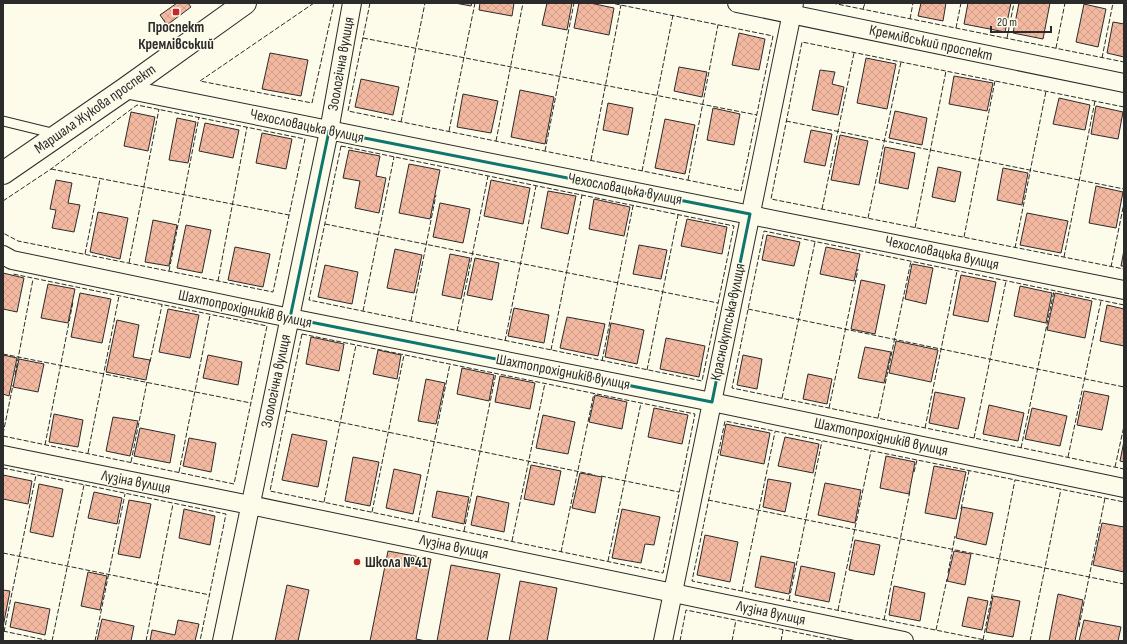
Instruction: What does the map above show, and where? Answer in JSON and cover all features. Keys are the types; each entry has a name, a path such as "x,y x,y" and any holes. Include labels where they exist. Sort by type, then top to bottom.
{"street":[{"name":"Маршала Жукова проспект","path":"3,173 246,3"},
{"name":"Зоологічна вулиця","path":"222,641 329,131 352,3"},
{"name":"Кремлівський проспект","path":"737,3 793,9 1124,82"},
{"name":"Краснокутська вулиця","path":"663,641 793,9"},
{"name":"Чехословацька вулиця","path":"125,88 329,131 1124,290"},
{"name":"Шахтопрохідників вулиця","path":"3,256 12,260 290,318 712,402 1124,488"},
{"name":"Лузіна вулиця","path":"3,455 673,592 904,641"}],"lane":[{"path":"3,121 58,134"}],"highlighted area":[{"path":"329,131 750,214 712,402 290,318"}],"building":[{"path":"177,3 188,3 191,7 167,25 160,15"},
{"path":"455,3 472,3 471,6"},
{"path":"480,3 514,3 512,16 479,10"},
{"path":"547,3 572,3 567,30 542,25"},
{"path":"579,3 590,3 614,8 609,35 574,28"},
{"path":"921,3 946,3 943,21 918,16"},
{"path":"968,3 1011,3 1005,32 964,24"},
{"path":"1019,3 1050,3 1043,39 1013,33"},
{"path":"1084,4 1106,9 1098,47 1076,42"},
{"path":"1113,22 1124,24 1124,57 1107,53"},
{"path":"739,33 765,39 759,70 732,65"},
{"path":"270,53 308,60 301,96 262,89"},
{"path":"866,58 896,64 887,109 857,103"},
{"path":"679,67 707,72 702,97 674,91"},
{"path":"820,70 835,72 832,84 844,87 838,115 812,110"},
{"path":"954,76 993,83 987,111 949,104"},
{"path":"361,79 399,87 393,115 355,107"},
{"path":"520,90 554,97 545,144 511,137"},
{"path":"463,94 498,101 491,133 457,127"},
{"path":"1059,98 1090,105 1085,130 1053,124"},
{"path":"608,103 633,108 628,135 603,130"},
{"path":"1096,106 1123,112 1118,139 1091,134"},
{"path":"713,108 740,114 734,145 707,140"},
{"path":"895,111 927,118 922,145 889,138"},
{"path":"131,112 155,117 148,151 124,146"},
{"path":"177,118 196,122 188,163 169,160"},
{"path":"665,119 695,125 685,174 655,168"},
{"path":"205,123 239,130 233,158 199,151"},
{"path":"811,130 832,134 825,166 804,162"},
{"path":"262,133 292,139 286,169 256,163"},
{"path":"840,135 868,141 859,185 831,180"},
{"path":"885,147 915,153 908,189 879,183"},
{"path":"349,150 380,156 376,176 386,178 379,213 355,208 360,181 343,178"},
{"path":"409,164 440,170 430,219 399,213"},
{"path":"938,167 961,172 955,202 932,197"},
{"path":"1003,168 1028,173 1022,205 997,200"},
{"path":"56,180 72,183 68,203 80,205 74,232 52,228 56,210 50,209"},
{"path":"491,180 530,188 523,224 484,216"},
{"path":"1096,186 1123,192 1116,228 1089,223"},
{"path":"548,191 576,196 568,234 541,228"},
{"path":"594,199 630,207 624,236 589,229"},
{"path":"440,203 470,209 463,243 433,237"},
{"path":"98,212 128,218 120,259 90,252"},
{"path":"1027,213 1068,221 1061,253 1020,245"},
{"path":"687,219 727,227 722,254 681,246"},
{"path":"153,220 177,225 169,266 145,262"},
{"path":"186,225 211,230 202,273 177,268"},
{"path":"767,235 800,242 794,266 762,260"},
{"path":"639,245 667,250 661,279 633,274"},
{"path":"235,247 270,254 263,287 228,280"},
{"path":"826,247 860,254 854,281 820,274"},
{"path":"395,249 422,255 414,293 387,288"},
{"path":"1124,250 1124,266 1121,266"},
{"path":"450,254 470,258 461,299 442,295"},
{"path":"475,258 499,263 492,300 467,295"},
{"path":"912,264 933,268 926,304 905,299"},
{"path":"325,265 358,272 352,304 318,297"},
{"path":"3,273 24,278 17,312 3,309"},
{"path":"961,275 996,282 988,322 953,315"},
{"path":"861,280 885,285 875,334 851,329"},
{"path":"48,284 75,289 68,323 41,318"},
{"path":"1020,286 1052,293 1046,323 1014,316"},
{"path":"80,293 111,299 102,343 71,337"},
{"path":"1055,293 1092,301 1085,338 1047,330"},
{"path":"1107,305 1124,309 1124,346 1100,341"},
{"path":"514,308 549,315 544,343 508,336"},
{"path":"168,309 199,315 190,358 159,352"},
{"path":"567,317 605,324 598,356 560,348"},
{"path":"117,320 139,325 133,357 150,360 146,380 106,372"},
{"path":"611,323 644,330 637,364 605,357"},
{"path":"311,337 344,344 339,371 306,364"},
{"path":"666,338 705,346 699,377 660,369"},
{"path":"896,341 938,350 931,382 889,373"},
{"path":"865,347 891,352 884,383 858,378"},
{"path":"378,350 401,355 397,379 373,374"},
{"path":"3,355 17,358 9,396 3,394"},
{"path":"208,355 242,362 238,385 203,378"},
{"path":"743,355 762,359 757,389 737,385"},
{"path":"19,359 44,364 38,392 13,387"},
{"path":"462,368 494,375 489,401 457,394"},
{"path":"808,374 832,379 827,404 803,399"},
{"path":"500,376 535,383 530,409 495,402"},
{"path":"426,379 445,383 436,424 418,421"},
{"path":"1084,391 1109,396 1102,430 1077,425"},
{"path":"935,392 965,398 958,429 929,423"},
{"path":"595,395 627,402 622,429 589,422"},
{"path":"989,405 1024,413 1018,441 983,434"},
{"path":"654,408 688,415 682,444 648,437"},
{"path":"1032,408 1067,416 1060,446 1025,439"},
{"path":"54,414 83,420 78,447 49,442"},
{"path":"543,415 575,422 568,454 536,448"},
{"path":"113,417 138,421 130,456 106,451"},
{"path":"726,424 770,433 764,464 720,455"},
{"path":"140,428 175,435 170,463 134,456"},
{"path":"292,434 327,441 318,487 282,480"},
{"path":"785,437 819,444 813,473 778,466"},
{"path":"189,438 216,443 211,472 183,466"},
{"path":"1124,441 1124,462 1120,461"},
{"path":"886,456 915,462 909,494 880,488"},
{"path":"353,457 379,462 370,506 345,501"},
{"path":"531,465 561,471 554,505 524,499"},
{"path":"934,466 966,472 956,519 925,513"},
{"path":"394,469 421,475 413,514 386,508"},
{"path":"580,473 602,477 595,513 572,508"},
{"path":"3,475 32,481 28,504 3,499"},
{"path":"768,479 791,483 785,512 763,507"},
{"path":"825,483 861,490 855,523 818,515"},
{"path":"39,484 63,489 53,537 30,532"},
{"path":"437,491 469,497 464,524 432,517"},
{"path":"94,492 122,498 117,524 88,518"},
{"path":"477,496 509,503 504,532 471,525"},
{"path":"129,500 151,504 140,558 118,554"},
{"path":"962,507 993,513 986,545 956,538"},
{"path":"184,509 215,516 210,545 179,538"},
{"path":"622,509 660,517 654,545 645,544 641,563 612,558"},
{"path":"1102,523 1124,527 1124,572 1093,565"},
{"path":"705,535 738,542 730,582 697,575"},
{"path":"855,540 880,545 874,575 849,570"},
{"path":"388,551 431,559 416,639 426,641 370,641"},
{"path":"954,551 971,554 965,585 947,581"},
{"path":"761,556 795,563 789,594 755,587"},
{"path":"451,565 500,574 487,641 437,641"},
{"path":"801,566 835,573 829,602 795,595"},
{"path":"88,572 107,576 100,610 81,606"},
{"path":"520,581 557,588 547,641 509,641"},
{"path":"287,585 309,590 298,641 275,641"},
{"path":"894,586 925,593 920,621 889,615"},
{"path":"3,590 10,591 3,627"},
{"path":"1058,594 1083,600 1075,641 1049,641"},
{"path":"993,596 1020,601 1013,637 986,632"},
{"path":"968,597 988,601 982,630 962,626"},
{"path":"15,602 50,609 45,635 10,627"},
{"path":"102,619 134,626 131,641 97,641"},
{"path":"178,620 199,624 195,641 150,641 152,630 175,635"},
{"path":"1084,620 1121,627 1118,641 1079,641"}],"fence":[{"path":"314,3 200,81 312,103 334,3"},
{"path":"370,3 348,111 741,191 773,36 611,3"},
{"path":"401,122 425,3"},
{"path":"449,131 475,3"},
{"path":"496,141 523,3"},
{"path":"545,151 574,3"},
{"path":"832,3 1124,62"},
{"path":"863,9 865,3"},
{"path":"910,19 913,3"},
{"path":"956,28 961,3"},
{"path":"1007,38 1014,3"},
{"path":"1056,48 1065,3"},
{"path":"1102,58 1113,3"},
{"path":"591,160 621,5"},
{"path":"642,171 673,15"},
{"path":"688,180 718,25"},
{"path":"363,38 757,115"},
{"path":"1124,107 802,42 771,199 1124,269"},
{"path":"822,209 854,53"},
{"path":"868,218 901,62"},
{"path":"915,228 946,71"},
{"path":"964,237 995,81"},
{"path":"1015,248 1046,91"},
{"path":"1064,257 1095,101"},
{"path":"3,201 51,169 137,105 305,139 273,292 18,241 3,233"},
{"path":"129,263 159,109"},
{"path":"169,271 199,117"},
{"path":"786,121 1124,189"},
{"path":"218,281 247,127"},
{"path":"341,146 734,226 702,381 309,300 341,146"},
{"path":"363,311 394,157"},
{"path":"51,169 289,215"},
{"path":"457,331 488,176"},
{"path":"85,254 100,179"},
{"path":"505,341 536,186"},
{"path":"411,321 436,195"},
{"path":"551,350 582,195"},
{"path":"1111,267 1124,203"},
{"path":"602,361 633,206"},
{"path":"647,370 678,215"},
{"path":"325,224 718,303"},
{"path":"1124,305 764,231 732,388 1124,469"},
{"path":"782,398 815,242"},
{"path":"878,418 911,261"},
{"path":"829,408 858,269"},
{"path":"925,428 957,271"},
{"path":"3,436 234,484 267,326 13,274"},
{"path":"15,375 33,279"},
{"path":"974,438 1006,281"},
{"path":"1021,448 1054,291"},
{"path":"88,453 119,296"},
{"path":"1068,457 1101,301"},
{"path":"45,445 73,302"},
{"path":"150,362 162,305"},
{"path":"748,309 1124,387"},
{"path":"179,472 210,315"},
{"path":"302,334 695,414 663,573 270,491 302,334"},
{"path":"324,502 356,345"},
{"path":"3,354 251,403"},
{"path":"372,512 404,355"},
{"path":"418,522 450,364"},
{"path":"464,531 496,373"},
{"path":"131,462 147,382"},
{"path":"512,541 545,383"},
{"path":"3,434 13,385"},
{"path":"561,552 594,393"},
{"path":"608,561 641,403"},
{"path":"286,411 595,475"},
{"path":"990,641 692,581 725,421 1124,502"},
{"path":"1115,467 1124,426"},
{"path":"742,591 775,432"},
{"path":"789,600 822,441"},
{"path":"838,610 871,451"},
{"path":"914,472 917,460"},
{"path":"3,468 226,514 200,641"},
{"path":"961,509 969,471"},
{"path":"4,632 36,475"},
{"path":"601,476 679,492"},
{"path":"983,640 1015,480"},
{"path":"52,641 84,485"},
{"path":"1030,641 1061,489"},
{"path":"884,620 910,491"},
{"path":"95,641 125,494"},
{"path":"1079,627 1105,498"},
{"path":"708,500 1124,584"},
{"path":"146,641 173,504"},
{"path":"948,573 955,536"},
{"path":"3,553 210,595"},
{"path":"936,630 947,579"},
{"path":"680,641 686,610 839,641"},
{"path":"732,641 736,620"},
{"path":"781,641 783,630"},
{"path":"3,631 50,641"}],"place":[{"name":"Проспект Кремлівський","path":"176,12"},
{"name":"Школа №41","path":"357,562"}]}
